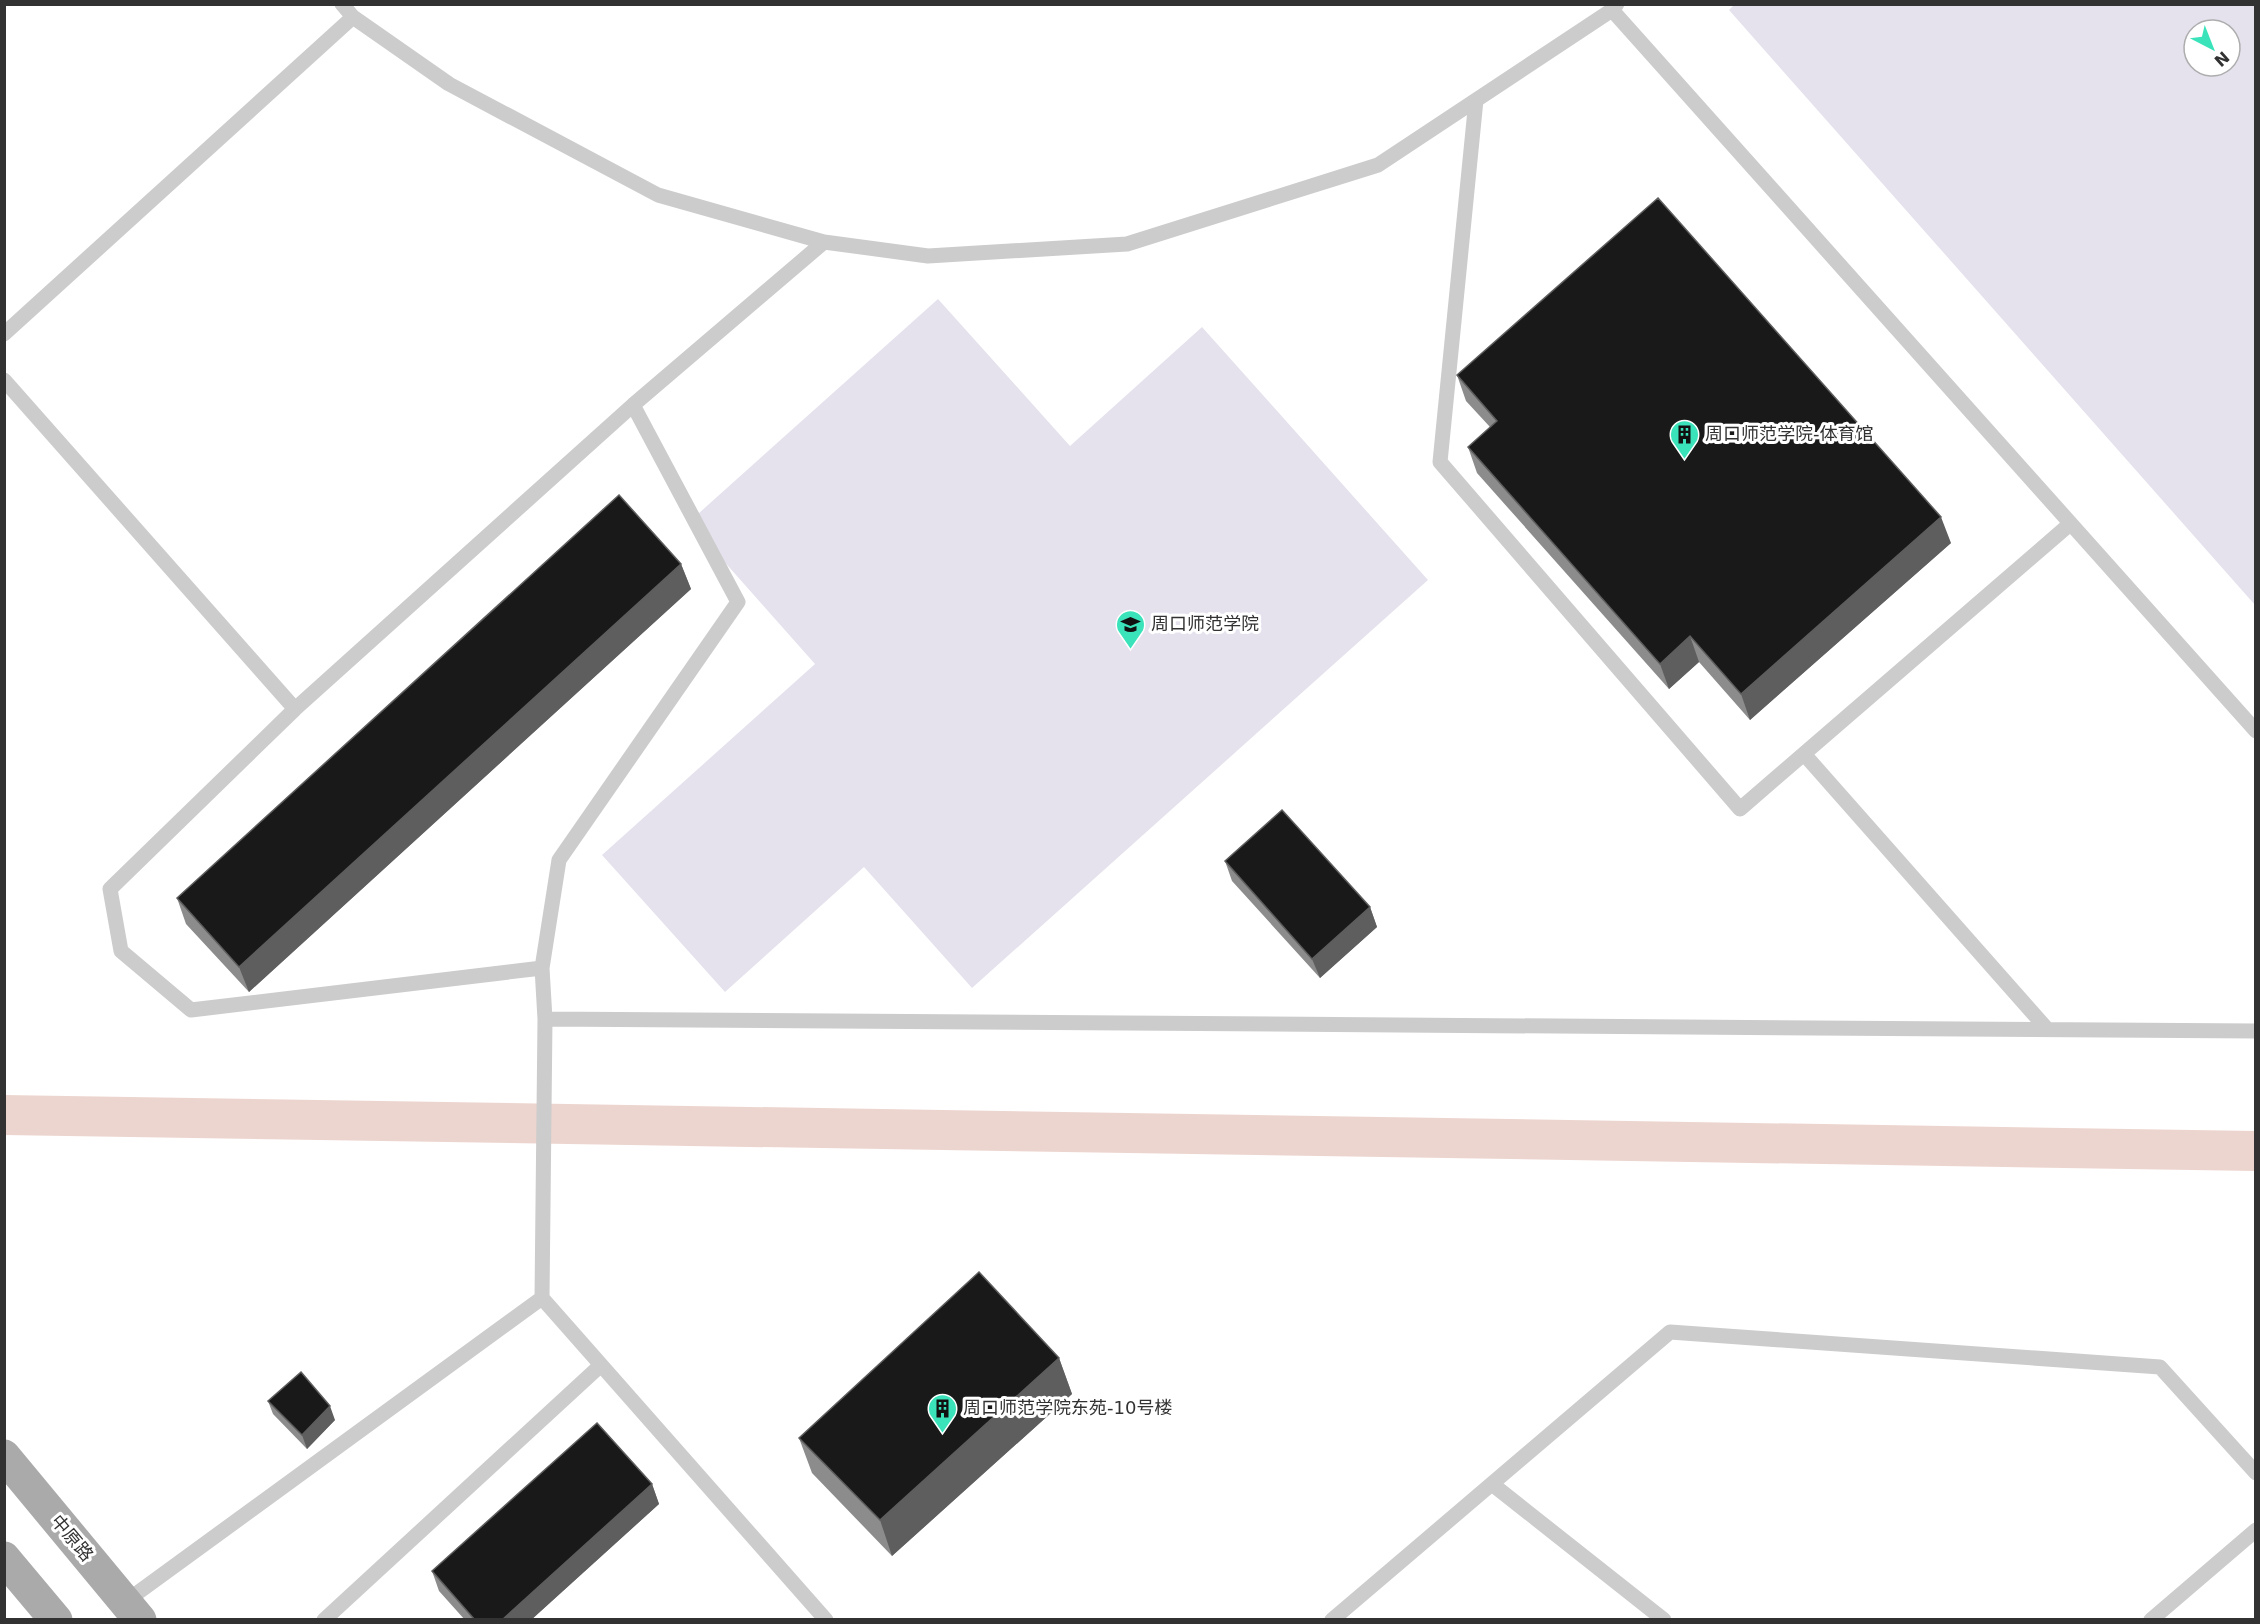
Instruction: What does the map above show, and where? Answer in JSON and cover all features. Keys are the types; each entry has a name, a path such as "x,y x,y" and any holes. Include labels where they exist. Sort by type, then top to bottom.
{"main road":[{"name":"中原路","path":"4,1456 133,1611"},
{"path":"4,1558 56,1620"}],"lane":[{"path":"342,4 353,16 449,84 658,195 824,242 928,256 1127,244 1378,165 1615,7 2070,524 2256,731"},
{"path":"4,333 353,16"},
{"path":"1476,100 1440,462 1740,808 2070,524"},
{"path":"542,969 191,1010 121,951 110,889 295,709 633,405 824,242"},
{"path":"4,380 295,709"},
{"path":"633,405 738,602 559,860 542,969 545,1019 542,1298 826,1620"},
{"path":"1804,753 2047,1029"},
{"path":"545,1019 2256,1031"},
{"path":"133,1611 542,1298"},
{"path":"1332,1620 1670,1332 2160,1367 2256,1473"},
{"path":"324,1620 601,1365"},
{"path":"1492,1484 1664,1620"},
{"path":"2151,1620 2256,1530"}],"shaded area":[{"path":"1734,5 2255,5 2255,605 1729,10"},
{"path":"938,299 1070,446 1202,327 1428,580 972,988 864,867 725,992 602,855 815,664 689,522"}],"building":[{"name":"周口师范学院-体育馆","path":"1658,198 1941,517 1741,694 1690,636 1660,664 1468,447 1497,421 1457,375"},
{"path":"619,495 681,564 239,967 177,898"},
{"path":"1282,810 1370,907 1312,959 1225,861"},
{"name":"周口师范学院东苑-10号楼","path":"979,1272 1059,1358 880,1520 799,1438"},
{"path":"301,1372 330,1406 302,1435 268,1401"},
{"path":"597,1423 652,1484 502,1620 475,1620 432,1571"}],"waterway":[{"path":"4,1115 2256,1151"}],"place":[{"name":"周口师范学院-体育馆","path":"1684,460"},
{"name":"周口师范学院","path":"1130,650"},
{"name":"周口师范学院东苑-10号楼","path":"942,1434"}]}
